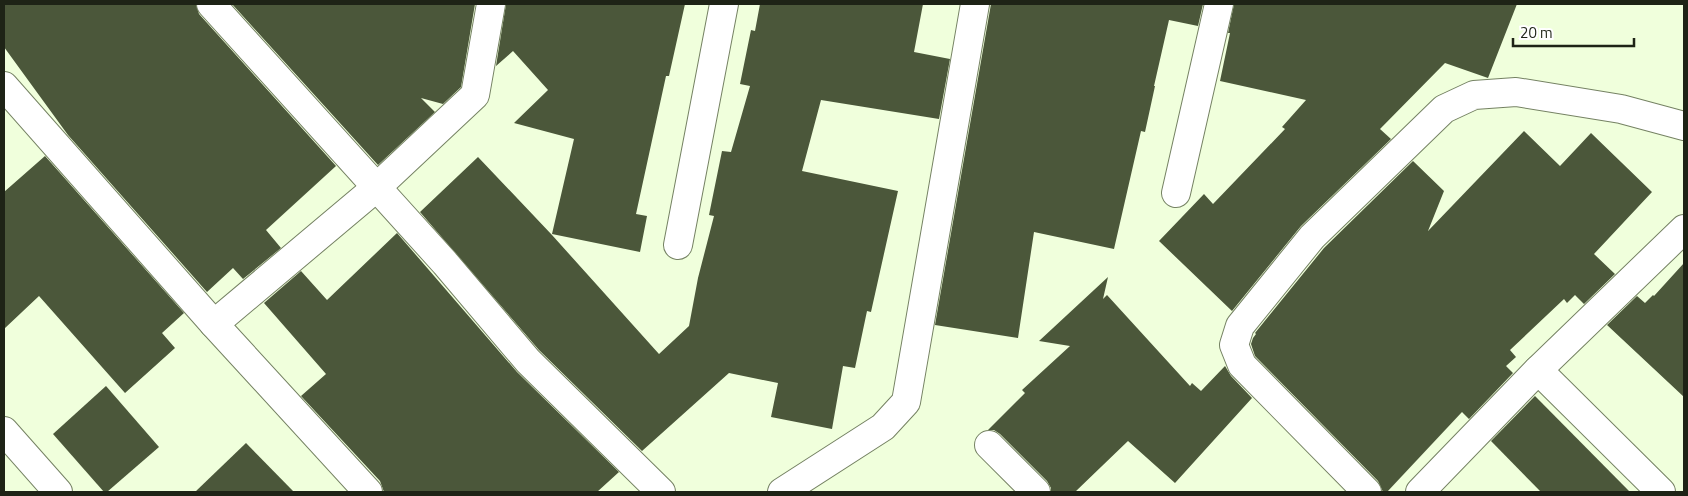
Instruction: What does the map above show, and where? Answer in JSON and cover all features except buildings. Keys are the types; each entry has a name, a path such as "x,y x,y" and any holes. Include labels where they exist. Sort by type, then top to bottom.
{"street":[{"path":"211,4 445,263 528,361 661,492"},
{"path":"214,324 377,187 475,95 491,4"},
{"path":"678,245 724,4"},
{"path":"782,492 882,427 906,402 975,4"},
{"path":"1176,192 1219,4"},
{"path":"4,86 214,324 368,492"},
{"path":"1367,492 1242,365 1234,345 1240,326 1312,236 1444,108 1474,95 1516,92 1621,109 1684,126"},
{"path":"1420,492 1538,370 1684,229"},
{"path":"1538,370 1661,492"},
{"path":"4,431 58,492"},
{"path":"989,445 1036,492"}]}
